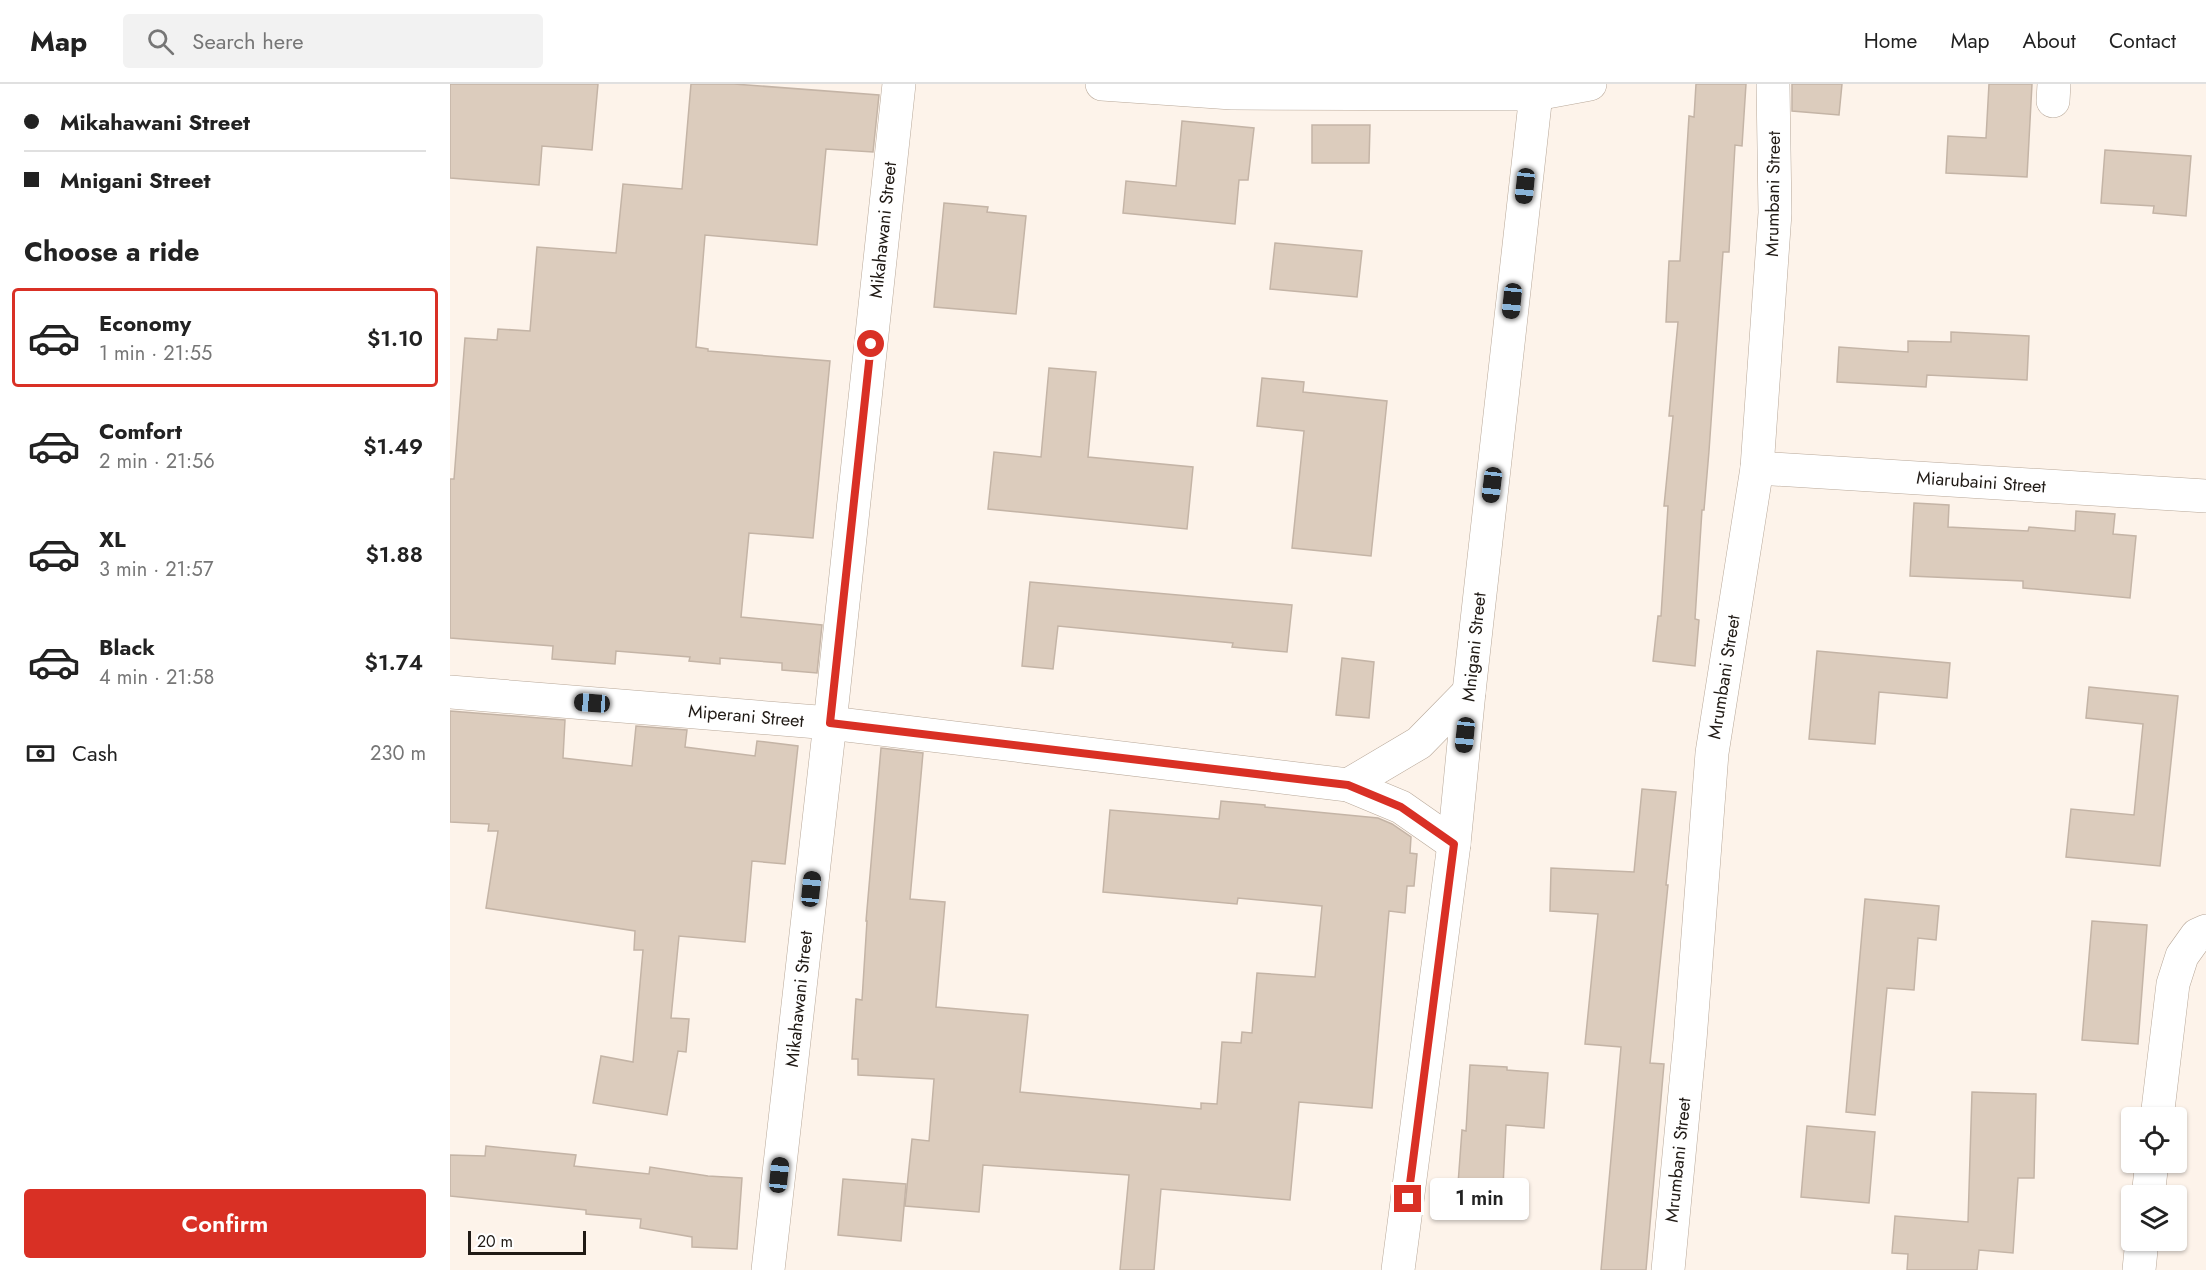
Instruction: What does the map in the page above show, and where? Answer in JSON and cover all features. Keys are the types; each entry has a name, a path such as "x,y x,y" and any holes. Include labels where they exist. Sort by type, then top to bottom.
{"street":[{"name":"Mikahawani Street","path":"768,1270 830,723 898,84"},
{"path":"1102,84 1232,93 1536,94 1590,84"},
{"name":"Mrumbani Street","path":"1668,1270 1690,1040 1712,753 1757,468 1775,213 1773,84"},
{"name":"Mnigani Street","path":"1398,1270 1454,844 1536,94"},
{"name":"Miarubaini Street","path":"1757,468 2206,496"},
{"name":"Miperani Street","path":"450,692 830,723 1348,785 1401,807 1454,844"},
{"path":"1348,785 1419,742 1469,692"},
{"path":"2158,1107 2173,984 2182,956 2197,935 2206,931"},
{"path":"2139,1270 2141,1251"}],"building":[{"path":"450,84 598,84 592,150 542,146 539,185 450,178"},
{"path":"691,84 734,84 879,95 873,152 826,149 817,245 705,235 696,347 708,349 708,351 830,361 813,538 749,533 741,617 822,625 817,673 782,670 782,663 720,658 720,664 689,661 690,657 616,651 615,664 552,659 553,646 450,638 450,479 454,479 465,338 497,340 498,329 530,331 537,247 616,253 623,184 682,189"},
{"path":"1696,84 1746,84 1742,146 1735,145 1729,252 1723,252 1709,451 1704,510 1702,510 1695,619 1699,620 1695,666 1653,661 1658,616 1661,616 1668,506 1664,506 1673,416 1669,416 1678,322 1666,322 1669,261 1680,261 1689,116 1694,117"},
{"path":"1792,84 1842,84 1839,115 1792,111"},
{"path":"1989,84 2032,84 2027,177 1946,173 1948,136 1986,138"},
{"path":"1182,121 1254,128 1248,180 1239,180 1235,224 1123,213 1126,181 1176,186"},
{"path":"1312,125 1370,125 1369,163 1312,163"},
{"path":"2105,150 2191,156 2186,216 2153,213 2154,206 2101,203"},
{"path":"944,203 988,207 987,212 1026,216 1016,314 934,307"},
{"path":"1275,243 1362,251 1357,297 1270,289"},
{"path":"1951,332 2029,336 2027,380 1927,375 1926,387 1837,382 1839,347 1908,352 1908,341 1951,342"},
{"path":"1049,368 1096,372 1088,457 1193,467 1187,529 988,509 994,452 1041,457"},
{"path":"1262,378 1304,382 1303,392 1387,401 1371,556 1292,548 1304,431 1257,426"},
{"path":"1914,503 1949,505 1948,527 2028,531 2029,527 2075,531 2076,511 2115,514 2113,534 2136,536 2130,598 2023,588 2023,581 1910,576"},
{"path":"1030,582 1292,605 1287,652 1232,647 1233,643 1058,626 1053,669 1022,666"},
{"path":"1817,651 1950,663 1947,698 1879,692 1875,744 1809,739"},
{"path":"1342,658 1374,662 1369,718 1336,715"},
{"path":"2089,687 2178,696 2160,866 2066,857 2071,809 2134,815 2143,724 2086,718"},
{"path":"450,711 565,720 563,758 632,766 636,726 687,730 685,747 755,756 757,741 798,746 785,864 752,861 745,942 679,936 671,1018 689,1019 686,1052 678,1051 667,1115 593,1103 601,1056 633,1062 643,950 634,950 635,931 486,908 498,831 488,831 489,824 450,822"},
{"path":"881,748 923,753 910,899 945,902 936,1007 1028,1015 1020,1092 1201,1109 1201,1103 1217,1104 1222,1042 1241,1043 1242,1032 1252,1033 1257,973 1315,977 1322,906 1238,898 1237,904 1103,892 1110,810 1219,819 1221,801 1378,818 1411,837 1410,853 1417,854 1414,886 1407,886 1405,913 1389,911 1372,1108 1299,1102 1290,1200 1161,1189 1154,1270 1120,1270 1129,1175 983,1165 979,1212 905,1206 912,1139 929,1141 934,1079 858,1075 858,1059 852,1059 856,999 862,1000 866,921"},
{"path":"1642,789 1676,792 1650,1063 1664,1064 1646,1270 1601,1270 1621,1047 1585,1044 1598,914 1550,911 1551,868 1634,872"},
{"path":"1865,899 1939,906 1936,940 1918,938 1914,990 1887,988 1875,1115 1846,1112"},
{"path":"2092,921 2147,925 2138,1044 2082,1040"},
{"path":"1470,1065 1548,1073 1544,1128 1506,1125 1503,1187 1458,1184 1462,1130 1466,1131"},
{"path":"1972,1092 2036,1094 2034,1178 2018,1178 2013,1253 1979,1250 1977,1270 1907,1270 1908,1254 1892,1253 1895,1216 1968,1222"},
{"path":"1807,1126 1875,1132 1869,1203 1801,1197"},
{"path":"486,1146 576,1155 574,1166 649,1174 650,1167 708,1176 742,1178 737,1249 692,1247 692,1237 640,1228 641,1219 586,1214 586,1210 450,1196 450,1155 485,1156"},
{"path":"843,1179 906,1184 901,1241 838,1235"}],"route":[{"path":"871,344 830,723 1348,785 1401,807 1454,844 1408,1199"}]}
